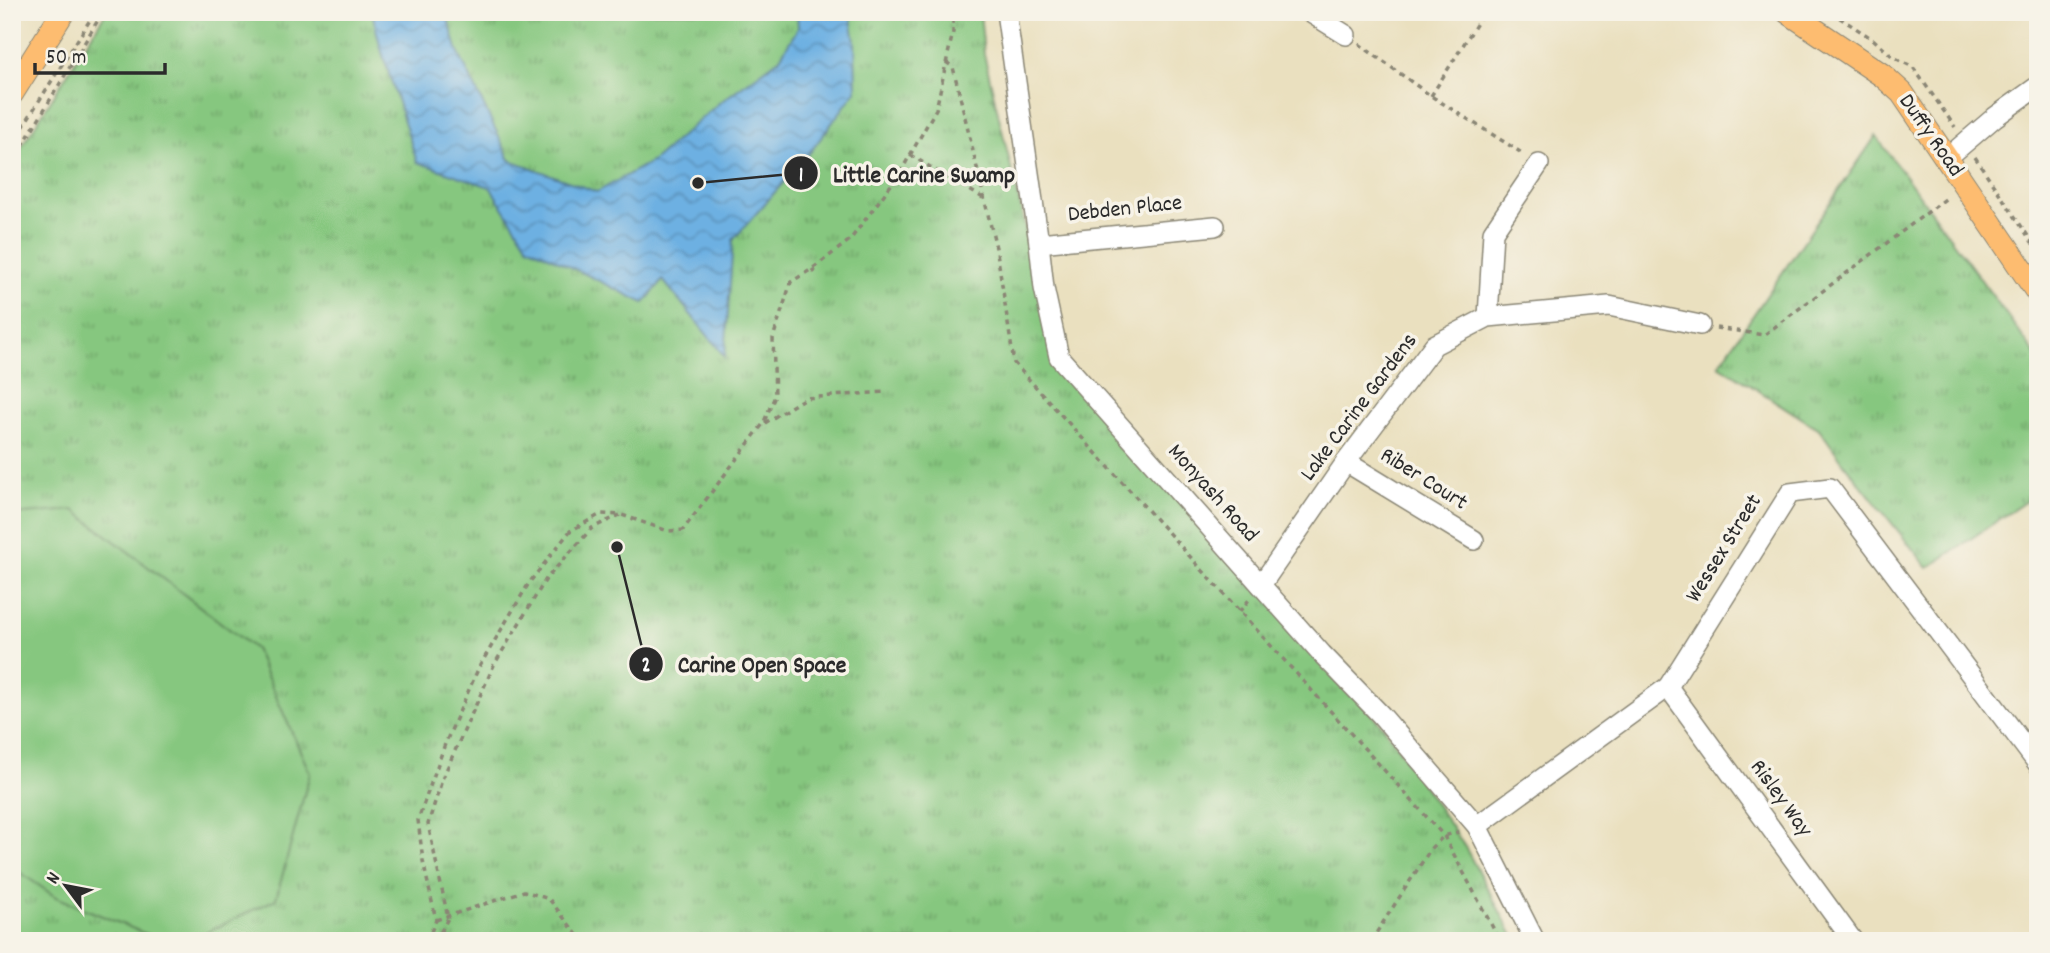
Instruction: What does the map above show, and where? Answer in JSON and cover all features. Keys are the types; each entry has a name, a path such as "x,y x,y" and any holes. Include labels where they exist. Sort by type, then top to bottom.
{"main road":[{"path":"12,93 63,12"},
{"name":"Duffy Road","path":"1788,12 1882,75 1902,93 2038,293"}],"street":[{"name":"Monyash Road","path":"1006,12 1044,288 1059,357 1322,654 1381,715 1477,826 1535,941"},
{"path":"1309,12 1346,35"},
{"path":"1947,158 1995,117 2038,86"},
{"path":"1488,317 1493,232 1539,164"},
{"name":"Debden Place","path":"1039,243 1214,226"},
{"name":"Lake Carine Gardens","path":"1261,585 1346,462 1434,345 1488,317 1609,306 1700,325"},
{"name":"Riber Court","path":"1346,462 1474,540"},
{"name":"Wessex Street","path":"1477,826 1668,687 1790,493 1830,488 2038,764"},
{"name":"Risley Way","path":"1668,687 1853,941"}],"path":[{"path":"12,144 95,12"},
{"path":"12,163 103,12"},
{"path":"428,941 436,920 423,861 418,820 445,744 479,667 529,583 570,531 601,514 622,514 668,531 683,530 763,424 775,396 773,338 791,282 850,240 900,173 936,109 953,32 953,12"},
{"path":"1431,96 1484,12"},
{"path":"1346,35 1431,96 1539,164"},
{"path":"910,155 983,198"},
{"path":"1700,325 1764,335 1948,197"},
{"path":"812,269 817,275"},
{"path":"763,424 805,398 885,392"},
{"path":"436,941 448,918 428,824 443,778 494,665 546,579 592,528 622,514"},
{"path":"1371,941 1432,847 1444,836 1477,826"},
{"path":"436,920 524,891 549,899 582,941"}],"green space":[{"path":"106,12 980,12 984,54 1058,365 1385,729 1465,847 1516,941 12,941 12,162"},
{"path":"1876,136 2038,358 2038,493 1928,568 1820,430 1719,365"},
{"path":"74,510 255,649 310,773 276,899 189,941 163,941 56,897 12,867 12,515"}],"water":[{"path":"372,12 446,12 458,52 510,160 597,192 654,160 719,103 779,59 798,28 797,12 850,12 855,41 856,91 811,151 733,240 725,357 663,280 644,303 528,246 490,187 417,162"}],"place":[{"name":"Little Carine Swamp","path":"698,183"},
{"name":"Carine Open Space","path":"617,547"}]}
